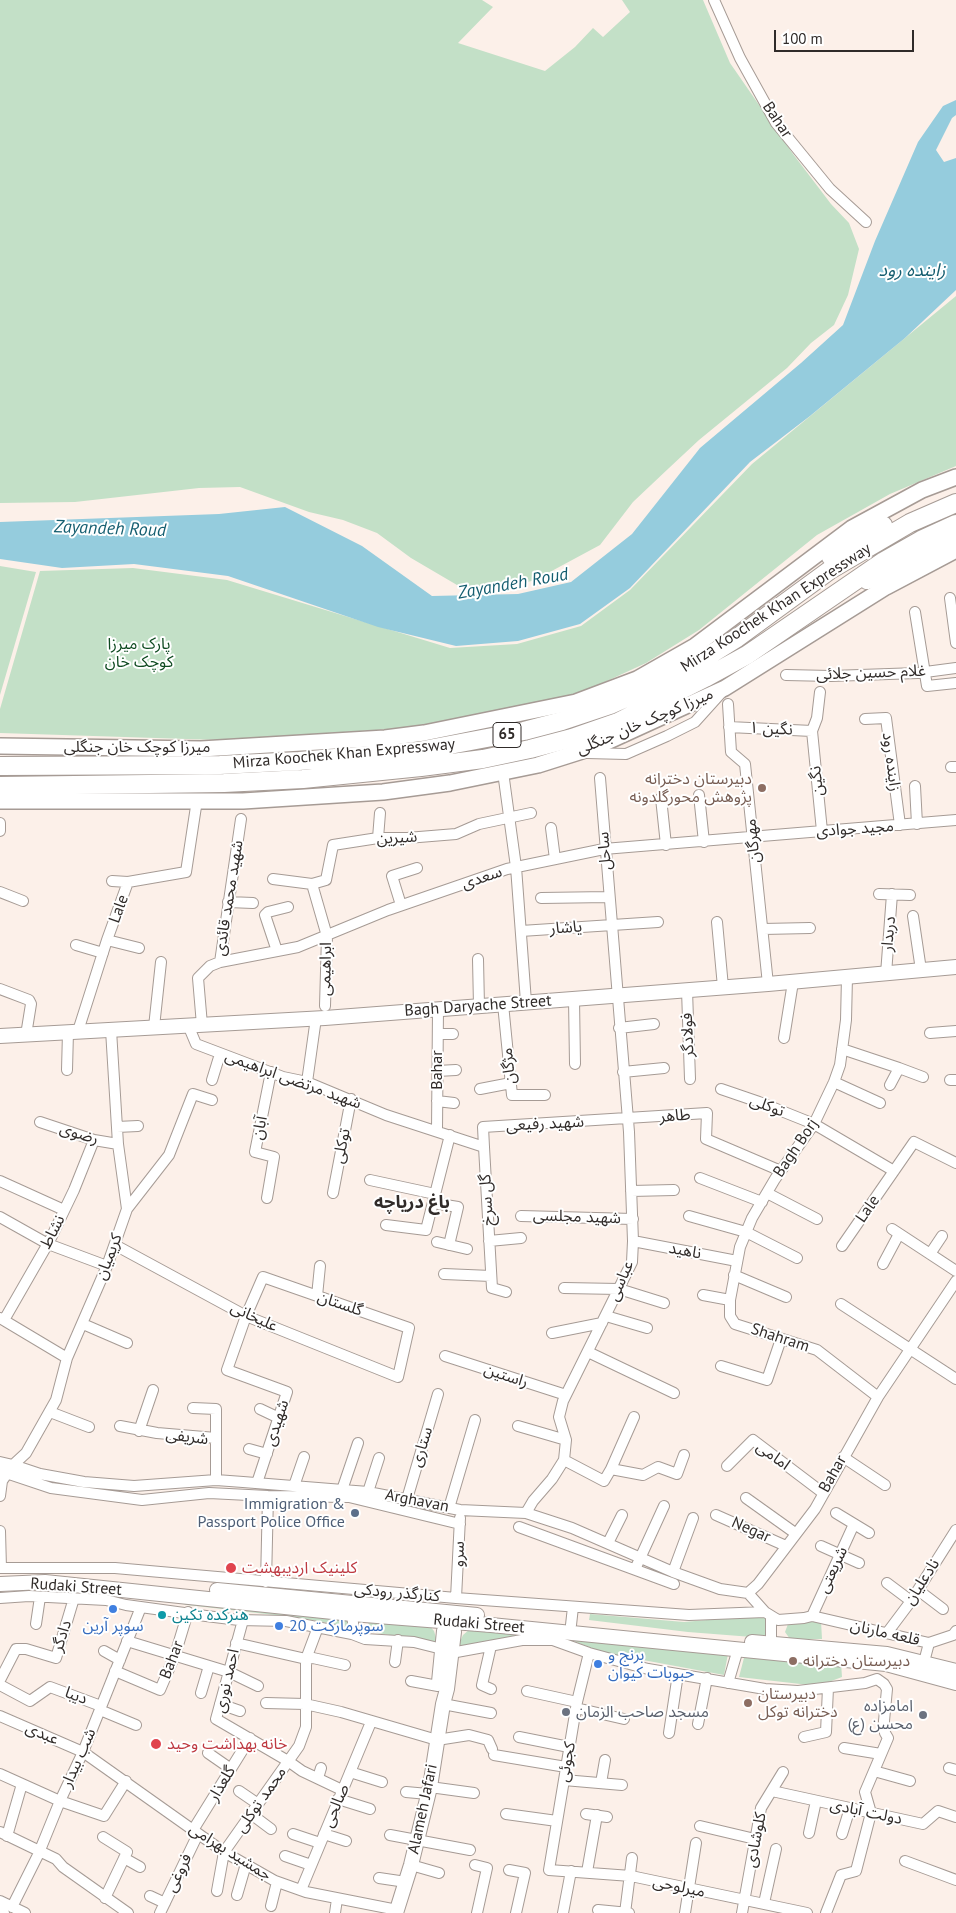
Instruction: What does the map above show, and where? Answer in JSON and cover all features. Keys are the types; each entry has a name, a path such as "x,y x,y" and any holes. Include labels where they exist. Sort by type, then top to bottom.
{"highway":[{"path":"775,610 796,586 820,565 855,540 891,520 956,490"},
{"name":"Mirza Koochek Khan Expressway","path":"0,766 220,765 298,761 418,751 496,737 562,721 610,705 653,686 695,664 830,570 910,523 956,503"},
{"name":"Mirza Koochek Khan Expressway","path":"0,786 224,783 304,779 421,767 483,758 530,749 572,738 618,722 659,703 747,655 884,561 921,540 956,524"},
{"path":"846,588 891,571 956,541"}],"main road":[{"name":"میرزا کوچک خان جنگلی","path":"0,746 201,749 385,738 424,733 576,702 637,679 695,646 852,528 922,490 956,477"},
{"name":"میرزا کوچک خان جنگلی","path":"3,804 255,800 383,792 450,783 538,765 598,746 725,688 886,587 956,550"},
{"name":"Bagh Daryache Street","path":"0,1036 316,1018 768,984 956,967"},
{"name":"Rudaki Street","path":"0,1571 327,1594 449,1616 738,1650 886,1664 956,1683"},
{"name":"Rudaki Street","path":"0,1584 44,1582 352,1614 449,1616 571,1624 730,1641 887,1654 956,1671"},
{"path":"443,1704 438,1686 447,1651 444,1631 449,1616"},
{"name":"Alameh Jafari","path":"396,1912 411,1865 429,1790 447,1689 447,1651"}],"street":[{"name":"Bahar","path":"714,0 740,58 776,124 830,189 866,222"},
{"path":"950,598 956,643"},
{"path":"915,612 927,686 955,683 954,668"},
{"name":"غلام حسین جلائی","path":"786,676 925,672 954,668"},
{"path":"812,731 817,718 820,692"},
{"name":"مهرگان","path":"728,704 731,752 745,764 768,984"},
{"name":"زاینده رود","path":"865,719 886,718 900,825"},
{"name":"نگین ۱","path":"729,727 812,731"},
{"name":"نگین","path":"812,731 822,831"},
{"path":"503,772 516,867 526,1002"},
{"name":"ساحل","path":"600,778 616,996"},
{"path":"915,786 917,824"},
{"path":"699,795 704,842"},
{"path":"661,798 666,844"},
{"name":"Lale","path":"67,1070 73,1032 128,882 186,872 197,800"},
{"path":"378,838 380,813"},
{"name":"شیرین","path":"312,884 326,880 333,845 378,838 456,834 479,824 509,816 531,813"},
{"name":"شهید محمد قائدی","path":"195,1025 198,978 204,970 220,962 241,819"},
{"name":"مجید جوادی","path":"753,838 956,820"},
{"path":"0,823 0,831"},
{"path":"551,828 555,859"},
{"name":"سعدی","path":"220,962 298,947 401,906 516,867 604,849 753,838"},
{"path":"401,906 392,876 417,868"},
{"path":"273,879 312,884"},
{"path":"112,881 128,882"},
{"name":"ابراهیمی","path":"312,884 327,936 325,1006"},
{"path":"0,892 23,901"},
{"path":"878,894 910,895"},
{"name":"دربدار","path":"886,974 892,894"},
{"path":"541,898 608,897"},
{"path":"228,902 253,903"},
{"path":"277,951 265,916 266,913 288,908"},
{"path":"913,916 921,970"},
{"path":"610,925 658,922"},
{"path":"717,922 723,987"},
{"name":"یاشار","path":"521,931 610,925"},
{"path":"763,929 810,928"},
{"path":"107,940 139,948"},
{"path":"76,945 103,953"},
{"path":"478,959 479,1006"},
{"path":"154,1027 161,962"},
{"name":"Bagh Borj","path":"730,1316 730,1300 734,1275 740,1247 746,1232 764,1197 814,1124 840,1066 846,1020 847,977"},
{"path":"784,1038 792,982"},
{"path":"0,989 29,1000 31,1004 26,1035"},
{"name":"فولادگر","path":"687,990 690,1079"},
{"name":"عباسی","path":"526,1513 564,1460 566,1440 559,1417 566,1396 632,1262 632,1191 628,1119 616,996"},
{"path":"574,999 575,1064"},
{"name":"مژگان","path":"503,1004 512,1095 545,1095"},
{"name":"Bahar","path":"437,1131 438,1009"},
{"name":"ابراهیمی","path":"307,1082 316,1018"},
{"path":"619,1028 654,1024"},
{"name":"شهید مرتضی ابراهیمی","path":"195,1025 196,1044 271,1072 307,1082 386,1115 437,1131"},
{"name":"کریمیان","path":"7,1469 26,1453 56,1400 67,1358 107,1266 127,1208 118,1144 111,1030"},
{"path":"930,1033 956,1031"},
{"path":"438,1034 453,1034"},
{"path":"842,1049 923,1076"},
{"path":"212,1080 220,1054"},
{"path":"623,1072 664,1068"},
{"path":"890,1085 899,1068"},
{"path":"437,1071 456,1070"},
{"name":"آبان","path":"267,1198 274,1157 255,1152 271,1072"},
{"path":"834,1082 880,1103"},
{"path":"480,1089 510,1083"},
{"name":"توکلی","path":"721,1089 814,1124 894,1171"},
{"path":"127,1208 169,1155 193,1094 212,1100"},
{"name":"توکلی","path":"333,1193 351,1099"},
{"path":"437,1101 454,1103"},
{"name":"طاهر","path":"628,1119 707,1114 706,1138 781,1171"},
{"name":"شهید رفیعی","path":"484,1147 483,1127 628,1119"},
{"name":"رضوی","path":"40,1122 94,1140 118,1144"},
{"path":"117,1127 138,1126"},
{"path":"437,1131 484,1147"},
{"path":"386,1225 426,1230 450,1135"},
{"name":"نشاط","path":"2,1319 48,1244 94,1140"},
{"name":"Lale","path":"842,1246 914,1142 956,1163"},
{"name":"گل سرخ","path":"484,1147 492,1276"},
{"path":"700,1178 764,1197 817,1219"},
{"path":"370,1180 434,1198 458,1207 449,1245"},
{"path":"0,1181 64,1210"},
{"path":"632,1191 674,1190"},
{"name":"شهید مجلسی","path":"521,1216 632,1219"},
{"path":"689,1216 746,1232 796,1258"},
{"path":"0,1217 48,1244 107,1266"},
{"path":"883,1264 895,1232 956,1271"},
{"path":"930,1254 942,1236"},
{"path":"489,1241 521,1238"},
{"name":"ناهید","path":"633,1241 737,1260"},
{"path":"437,1242 466,1249"},
{"name":"علیخانی","path":"115,1244 246,1316 398,1377"},
{"path":"317,1296 320,1266"},
{"path":"444,1274 492,1276 492,1288 506,1292"},
{"path":"734,1275 786,1297"},
{"name":"گلستان","path":"246,1316 263,1277 409,1328 398,1377"},
{"name":"Bahar","path":"748,1593 758,1584 815,1509 842,1457 878,1397 956,1281"},
{"path":"564,1288 619,1289 664,1303"},
{"path":"703,1296 730,1300"},
{"path":"841,1304 956,1379"},
{"name":"شهیدی","path":"246,1316 227,1370 287,1392 257,1483"},
{"name":"Shahram","path":"730,1316 735,1324 817,1350 878,1397"},
{"path":"2,1319 67,1358"},
{"path":"552,1333 604,1320 647,1328"},
{"path":"83,1324 127,1343"},
{"path":"721,1366 767,1380 781,1339"},
{"path":"588,1352 674,1393"},
{"name":"راستین","path":"445,1356 566,1396"},
{"path":"139,1431 153,1390"},
{"name":"ستاری","path":"407,1499 438,1394"},
{"path":"194,1408 216,1409 216,1438"},
{"path":"260,1409 279,1418"},
{"path":"50,1412 89,1427"},
{"path":"564,1460 604,1481 634,1417"},
{"path":"449,1508 475,1420"},
{"name":"شریفی","path":"120,1426 139,1431 216,1438 216,1480"},
{"path":"518,1426 566,1440"},
{"name":"امامی","path":"726,1466 753,1440 823,1493"},
{"path":"342,1490 358,1443"},
{"path":"249,1449 267,1454"},
{"path":"611,1469 625,1471 634,1475 643,1475 658,1468 677,1474 684,1455"},
{"path":"294,1486 304,1457"},
{"path":"842,1457 885,1485"},
{"path":"368,1492 379,1458"},
{"name":"Arghavan","path":"0,1462 7,1469 51,1488 142,1500 209,1493 349,1497 460,1524"},
{"path":"0,1496 2,1481 7,1469"},
{"name":"Arghavan","path":"7,1469 84,1482 134,1486 216,1480 368,1492 460,1510 526,1513 608,1543 641,1559 720,1589 748,1593"},
{"path":"151,1485 153,1499"},
{"path":"266,1582 268,1496"},
{"path":"746,1498 796,1533"},
{"path":"634,1569 641,1559 664,1506"},
{"name":"سرو","path":"456,1598 460,1510"},
{"path":"836,1513 869,1533"},
{"name":"Negar","path":"716,1514 786,1546"},
{"path":"608,1543 622,1515"},
{"path":"673,1572 693,1518"},
{"name":"شریعتی","path":"812,1616 854,1524"},
{"path":"519,1527 674,1584"},
{"name":"نادعلیان","path":"887,1633 918,1590 956,1530"},
{"path":"0,1532 0,1571 115,1568 266,1582 287,1590"},
{"path":"821,1546 859,1563"},
{"path":"887,1583 911,1600"},
{"path":"918,1590 943,1609"},
{"path":"748,1593 768,1614 778,1620 812,1616"},
{"name":"کنارگذر رودکی","path":"327,1594 456,1598 689,1615 768,1614"},
{"path":"0,1598 40,1597 106,1600 141,1607 243,1620 286,1621 352,1634 365,1639 414,1642 447,1651 522,1640 553,1640 589,1653 648,1669 765,1689 798,1691 865,1683 877,1679 884,1684 887,1690 884,1721 885,1733 888,1738 865,1792 871,1813 856,1870 841,1875 826,1913"},
{"path":"36,1624 40,1597"},
{"name":"دادگر","path":"0,1680 16,1648 56,1658 74,1598"},
{"name":"شب بیدار","path":"8,1910 39,1851 83,1752 141,1607"},
{"path":"571,1624 572,1607"},
{"name":"Bahar","path":"115,1671 160,1690 175,1655 188,1612"},
{"path":"352,1614 352,1634"},
{"path":"768,1614 771,1643"},
{"name":"قلعه مارنان","path":"812,1616 929,1643 953,1635 956,1631"},
{"name":"احمد نوری","path":"243,1620 216,1719 302,1770 319,1773 340,1795 370,1809"},
{"name":"محمد توکلی","path":"224,1852 299,1746 306,1727 306,1659 318,1627"},
{"path":"396,1662 398,1640"},
{"path":"127,1641 229,1672 258,1686"},
{"path":"236,1643 306,1659 313,1658 345,1665"},
{"path":"924,1662 929,1643"},
{"path":"491,1646 482,1685 491,1689"},
{"path":"728,1683 738,1650"},
{"path":"104,1651 120,1660"},
{"name":"کجوئی","path":"548,1870 577,1705 589,1653"},
{"path":"201,1693 209,1666"},
{"path":"669,1733 678,1674"},
{"path":"698,1724 707,1678"},
{"path":"411,1681 438,1686"},
{"name":"دیبا","path":"0,1685 30,1700 50,1686 100,1708"},
{"path":"804,1736 826,1732 828,1688"},
{"path":"527,1691 624,1719"},
{"path":"266,1703 305,1704 341,1712 437,1740 469,1735 488,1740 493,1752 566,1767"},
{"path":"220,1704 240,1711"},
{"path":"443,1704 491,1713"},
{"path":"100,1708 136,1724"},
{"name":"عبدی","path":"0,1716 83,1752"},
{"name":"صالحی","path":"301,1890 370,1722"},
{"path":"519,1737 570,1747"},
{"name":"گلعذار","path":"196,1832 250,1738"},
{"path":"844,1748 881,1754"},
{"name":"جمشید بهرامی","path":"83,1752 224,1852 277,1882 366,1909 396,1912"},
{"path":"208,1753 231,1769"},
{"path":"601,1783 605,1760"},
{"path":"350,1772 382,1782"},
{"name":"کلوشادی","path":"742,1913 761,1808 783,1772"},
{"path":"874,1772 910,1781"},
{"path":"0,1774 60,1801 104,1816 126,1781"},
{"path":"564,1780 622,1785"},
{"path":"22,1784 4,1834 56,1858 63,1867 128,1913"},
{"path":"406,1792 429,1790 474,1793"},
{"path":"239,1791 258,1804"},
{"name":"دولت آبادی","path":"772,1791 922,1824 938,1811 956,1817"},
{"path":"809,1833 816,1801"},
{"path":"842,1834 850,1808"},
{"path":"251,1814 271,1829"},
{"path":"506,1814 557,1822"},
{"path":"587,1872 597,1815"},
{"path":"700,1826 755,1839"},
{"name":"فروغی","path":"160,1913 196,1832"},
{"path":"293,1834 346,1841"},
{"path":"390,1835 470,1850"},
{"path":"103,1837 126,1852 105,1898"},
{"path":"685,1913 696,1843"},
{"path":"764,1903 776,1849"},
{"path":"217,1891 224,1852"},
{"path":"285,1856 311,1865"},
{"path":"124,1858 140,1867"},
{"path":"598,1910 626,1913 632,1858"},
{"path":"905,1860 956,1880"},
{"path":"237,1895 246,1864"},
{"path":"411,1865 439,1873"},
{"path":"475,1865 487,1868 477,1913"},
{"path":"509,1870 524,1873 516,1913"},
{"name":"میرلوحی","path":"548,1870 631,1876 807,1913"},
{"path":"563,1913 571,1871"},
{"path":"379,1878 406,1882"},
{"path":"271,1906 277,1882"},
{"path":"150,1896 165,1903"},
{"path":"335,1913 337,1899"},
{"path":"0,1901 8,1910"},
{"path":"0,1911 8,1910 25,1913"}],"green space":[{"path":"0,0 482,0 493,7 458,43 545,71 575,47 593,28 603,37 630,12 622,0 703,0 730,63 793,154 831,204 849,223 859,249 848,295 834,325 811,343 787,368 699,440 669,468 633,502 600,545 535,580 498,590 457,585 411,558 377,533 343,520 309,512 240,487 199,488 75,502 0,503"},
{"name":"پارک میرزا کوچک خان","path":"956,296 956,466 890,494 817,535 699,630 646,663 594,687 549,702 423,727 218,740 0,733 0,709 40,571 133,568 227,580 450,648 517,644 581,626 630,590 752,464"},
{"path":"0,566 36,572 0,695"},
{"path":"156,1597 349,1617 350,1627 301,1618 187,1605"},
{"path":"590,1614 684,1622 763,1615 768,1617 770,1631 765,1638 688,1632 589,1620"},
{"path":"367,1619 428,1624 434,1631 437,1641 433,1642 371,1632"},
{"path":"821,1621 822,1639 790,1639 785,1632 788,1624"},
{"path":"470,1629 549,1633 457,1648 463,1635"},
{"path":"555,1634 728,1654 724,1675 605,1653"},
{"path":"745,1654 841,1663 842,1677 818,1686 739,1677"}],"water":[{"name":"زاینده رود","path":"956,100 956,115 952,118 936,150 944,162 956,158 956,290 905,338 810,416 750,462 630,588 580,624 518,641 456,646 378,627 228,576 134,564 62,568 0,559 0,522 219,514 285,507 362,546 432,596 518,594 571,582 632,534 700,448 843,325 875,241 918,142 943,106"}],"place":[{"name":"دبیرستان دخترانه پژوهش محورگلدونه","path":"762,788"},
{"name":"Immigration & Passport Police Office","path":"355,1513"},
{"name":"کلینیک اردیبهشت","path":"231,1568"},
{"name":"سوپر آرین","path":"113,1609"},
{"name":"هنرکده تکین","path":"162,1615"},
{"name":"سوپرمارکت 20","path":"279,1626"},
{"name":"دبیرستان دخترانه","path":"793,1661"},
{"name":"برنج و حبوبات کیوان","path":"598,1664"},
{"name":"دبیرستان دخترانه توکل","path":"748,1703"},
{"name":"مسجد صاحب الزمان","path":"566,1712"},
{"name":"امامزاده محسن (ع)","path":"923,1715"},
{"name":"خانه بهداشت وحید","path":"156,1744"}],"district":[{"name":"باغ دریاچه","path":"412,1203"}],"water label":[{"name":"Zayandeh Roud","path":"110,529"},
{"name":"Zayandeh Roud","path":"513,584"}]}
